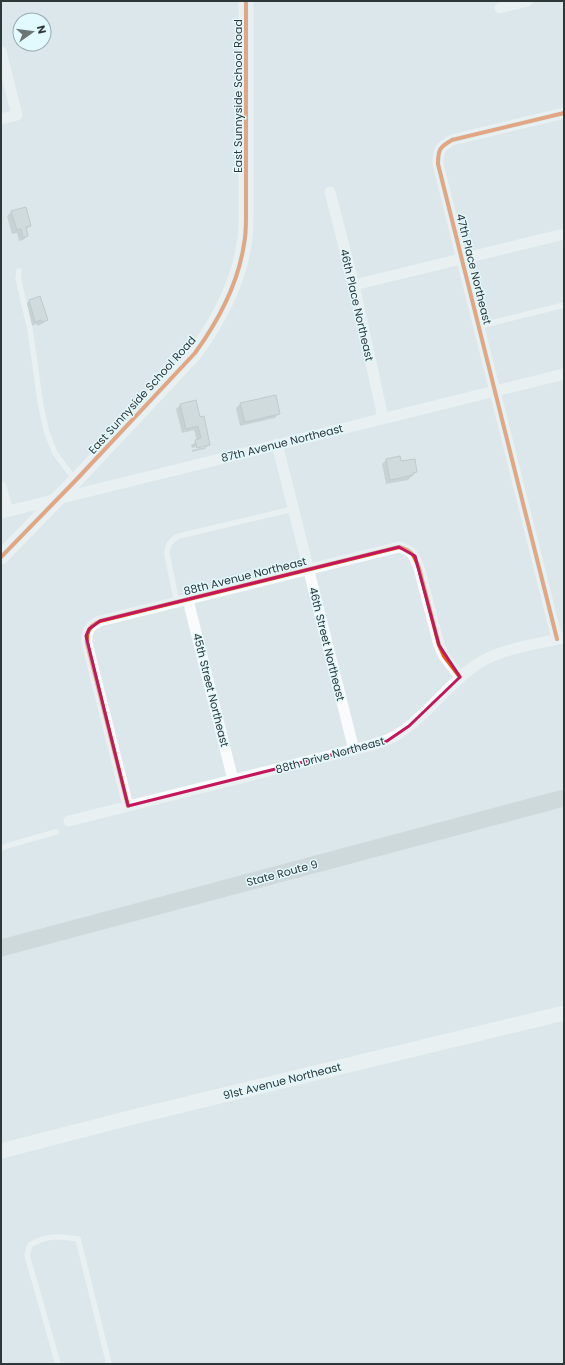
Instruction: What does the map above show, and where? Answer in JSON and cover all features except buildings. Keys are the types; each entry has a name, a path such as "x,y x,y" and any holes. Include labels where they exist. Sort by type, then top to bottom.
{"main road":[{"name":"State Route 9","path":"1,948 564,798"}],"street":[{"name":"East Sunnyside School Road","path":"1,557 76,480 195,353 212,329 232,291 240,268 245,243 246,1"},
{"path":"500,8 527,1"},
{"path":"1,52 17,115 1,119"},
{"name":"47th PIace Northeast","path":"560,638 495,391 438,164 439,150 452,140 564,113"},
{"name":"46th Place Northeast","path":"330,192 354,285 383,418"},
{"path":"354,285 564,234"},
{"name":"87th Avenue Northeast","path":"5,512 564,374"},
{"name":"46th Street Northeast","path":"278,444 354,750"},
{"path":"1,487 5,512"},
{"name":"88th Avenue Northeast","path":"128,806 87,643 86,636 89,629 100,621 399,547 408,550 415,556 439,645 444,656 460,677"},
{"name":"45th Street Northeast","path":"182,601 233,780"},
{"name":"88th Drive Northeast","path":"69,821 354,750 387,740 400,734 473,666 492,656 560,638"},
{"name":"91st Avenue Northeast","path":"1,1151 138,1116 564,1013"}],"lane":[{"path":"20,271 18,278 30,329 47,433 55,453 76,480"},
{"path":"479,326 564,304"},
{"path":"182,601 167,554 167,548 174,538 293,509"},
{"path":"1,848 56,832"},
{"path":"58,1364 27,1255 30,1245 39,1239 57,1236 78,1239 109,1364"}],"highlighted area":[{"path":"399,547 415,556 439,645 460,677 409,726 387,741 128,806 86,636 89,629 100,621"}],"cycle path":[{"path":"1,557 76,480 195,353 212,328 226,302 237,274 245,241 246,230 246,1"},
{"path":"557,639 438,164 438,155 440,149 452,140 564,113"},
{"path":"128,806 87,643 89,630 93,625 100,621 399,547 410,552 416,560 439,645 444,656 460,677"}]}
